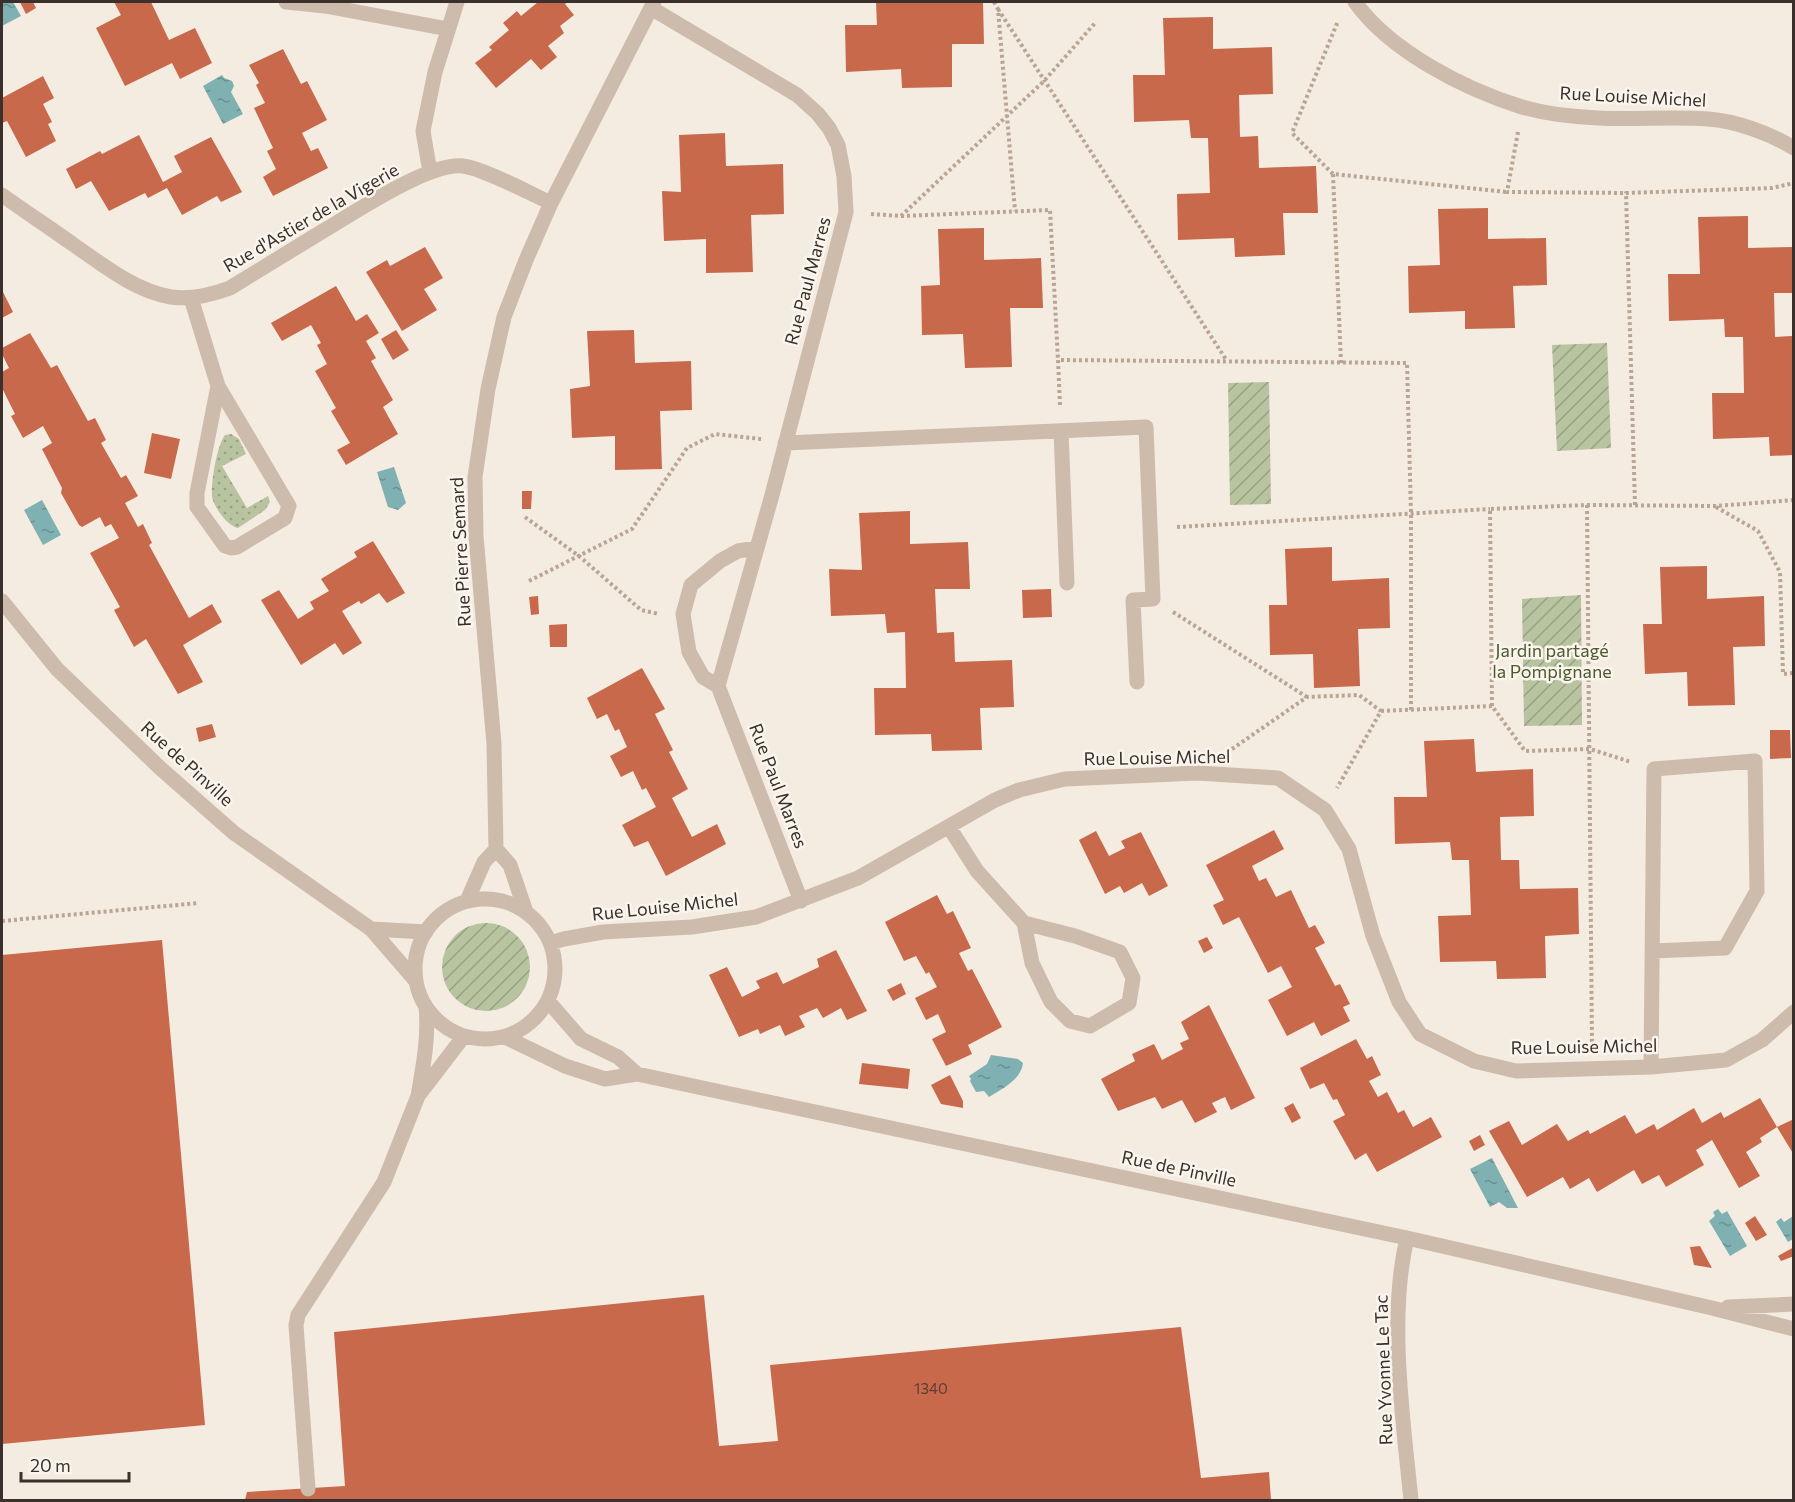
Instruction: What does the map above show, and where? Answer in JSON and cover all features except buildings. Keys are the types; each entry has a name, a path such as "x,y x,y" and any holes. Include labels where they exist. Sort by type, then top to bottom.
{"street":[{"path":"286,2 323,4 448,29"},
{"path":"430,172 423,131 435,72 456,2"},
{"name":"Rue Louise Michel","path":"1355,2 1367,18 1402,47 1476,89 1522,107 1597,118 1709,119 1759,132 1792,147"},
{"name":"Rue Pierre Semard","path":"496,849 494,744 477,548 475,477 488,389 504,317 526,260 551,203 653,5"},
{"name":"Rue Paul Marres","path":"653,5 797,94 829,128 838,145 844,176 846,212 718,686 801,901"},
{"name":"Rue d'Astier de la Vigerie","path":"2,195 124,278 148,290 171,297 191,298 210,295 230,288 381,197 447,166 464,166 481,171 551,203"},
{"path":"191,298 218,386 289,506 285,518 237,547 231,548 225,546 197,507 196,500 218,386"},
{"path":"785,443 1146,427 1153,599 1133,600 1137,682"},
{"path":"1061,431 1067,583"},
{"name":"Rue Paul Marres","path":"718,686 703,677 689,652 683,614 691,585 720,561 738,551 756,548"},
{"name":"Rue de Pinville","path":"2,602 57,669 201,803 234,833 371,929 416,981"},
{"path":"1651,1067 1652,951 1654,769 1755,761 1757,891 1725,948 1652,951"},
{"name":"Rue Louise Michel","path":"550,944 603,932 692,927 756,917 858,878 996,800 1019,790 1065,779 1197,773 1278,778 1325,810 1349,849 1373,936 1399,1002 1420,1034 1474,1061 1516,1071 1651,1067 1726,1060 1762,1040 1794,1012"},
{"path":"949,827 977,871 1024,923 1032,963 1051,1002 1070,1021 1090,1026 1129,1004 1133,978 1120,952 1075,936 1024,923"},
{"path":"467,901 484,862 496,849 510,865 526,912"},
{"path":"308,1489 296,1325 298,1316 384,1182 418,1096 428,1023 426,1007 416,981 415,964 418,948 426,932 437,918 467,901 488,898 508,902 526,912 538,923 550,944 555,967 553,986 548,1001 537,1017 522,1029 488,1040 464,1036 452,1031 435,1018 426,1007"},
{"path":"371,929 426,932"},
{"name":"Rue de Pinville","path":"548,1001 581,1039 618,1058 638,1074"},
{"path":"418,1096 464,1036"},
{"name":"Rue de Pinville","path":"506,1036 565,1066 605,1079 638,1074 1407,1238 1794,1329"},
{"name":"Rue Yvonne Le Tac","path":"1407,1238 1402,1258 1399,1291 1399,1330 1401,1396 1411,1500"},
{"name":"Rue de Pinville","path":"1712,1308 1794,1305"}],"path":[{"path":"994,2 1227,362"},
{"path":"998,9 1015,211"},
{"path":"1342,12 1292,133 1333,174 1507,192 1626,194 1772,188 1794,183"},
{"path":"901,216 1044,81 1096,22"},
{"path":"1507,192 1522,107"},
{"path":"1333,174 1341,363"},
{"path":"1626,194 1635,505"},
{"path":"846,212 901,216 1050,210 1061,431"},
{"path":"1058,360 1407,363 1412,513 1411,710"},
{"path":"529,581 632,529 687,448 715,434 785,443"},
{"path":"1150,528 1490,509 1587,505 1716,506 1794,500"},
{"path":"1587,505 1592,1069"},
{"path":"1716,506 1758,531 1780,572 1784,674 1794,673"},
{"path":"1490,509 1491,706 1525,751 1590,749 1654,769"},
{"path":"525,517 579,556 641,610 683,619"},
{"path":"1153,599 1307,697"},
{"path":"1197,773 1307,697 1359,694 1381,711 1491,706"},
{"path":"1325,810 1381,711"},
{"path":"2,921 199,903"}],"green space":[{"path":"1607,343 1611,448 1557,451 1552,345"},
{"path":"1269,382 1271,504 1230,505 1228,383"},
{"path":"231,434 239,439 246,454 222,466 247,508 268,496 270,502 265,510 238,528 229,524 221,515 212,496 219,447 225,435"},
{"name":"Jardin partagé la Pompignane","path":"1581,595 1582,725 1524,726 1522,599"},
{"path":"486,923 511,930 523,942 530,967 523,992 511,1004 486,1011 461,1004 449,992 442,967 449,942 461,930"}],"water":[{"path":"13,2 21,16 2,26 2,3"},
{"path":"222,75 232,81 234,86 231,92 243,114 223,124 203,86"},
{"path":"394,467 406,503 398,510 388,507 377,472"},
{"path":"42,500 61,535 43,545 24,510"},
{"path":"991,1055 1018,1059 1023,1063 1015,1079 989,1097 984,1091 976,1092 969,1076 987,1064"},
{"path":"1492,1158 1518,1208 1507,1208 1499,1202 1490,1207 1470,1169"},
{"path":"1718,1209 1722,1214 1727,1211 1747,1246 1730,1256 1709,1221 1715,1216 1713,1212"},
{"path":"1793,1216 1793,1239 1788,1242 1776,1222 1781,1218 1784,1222"}]}
